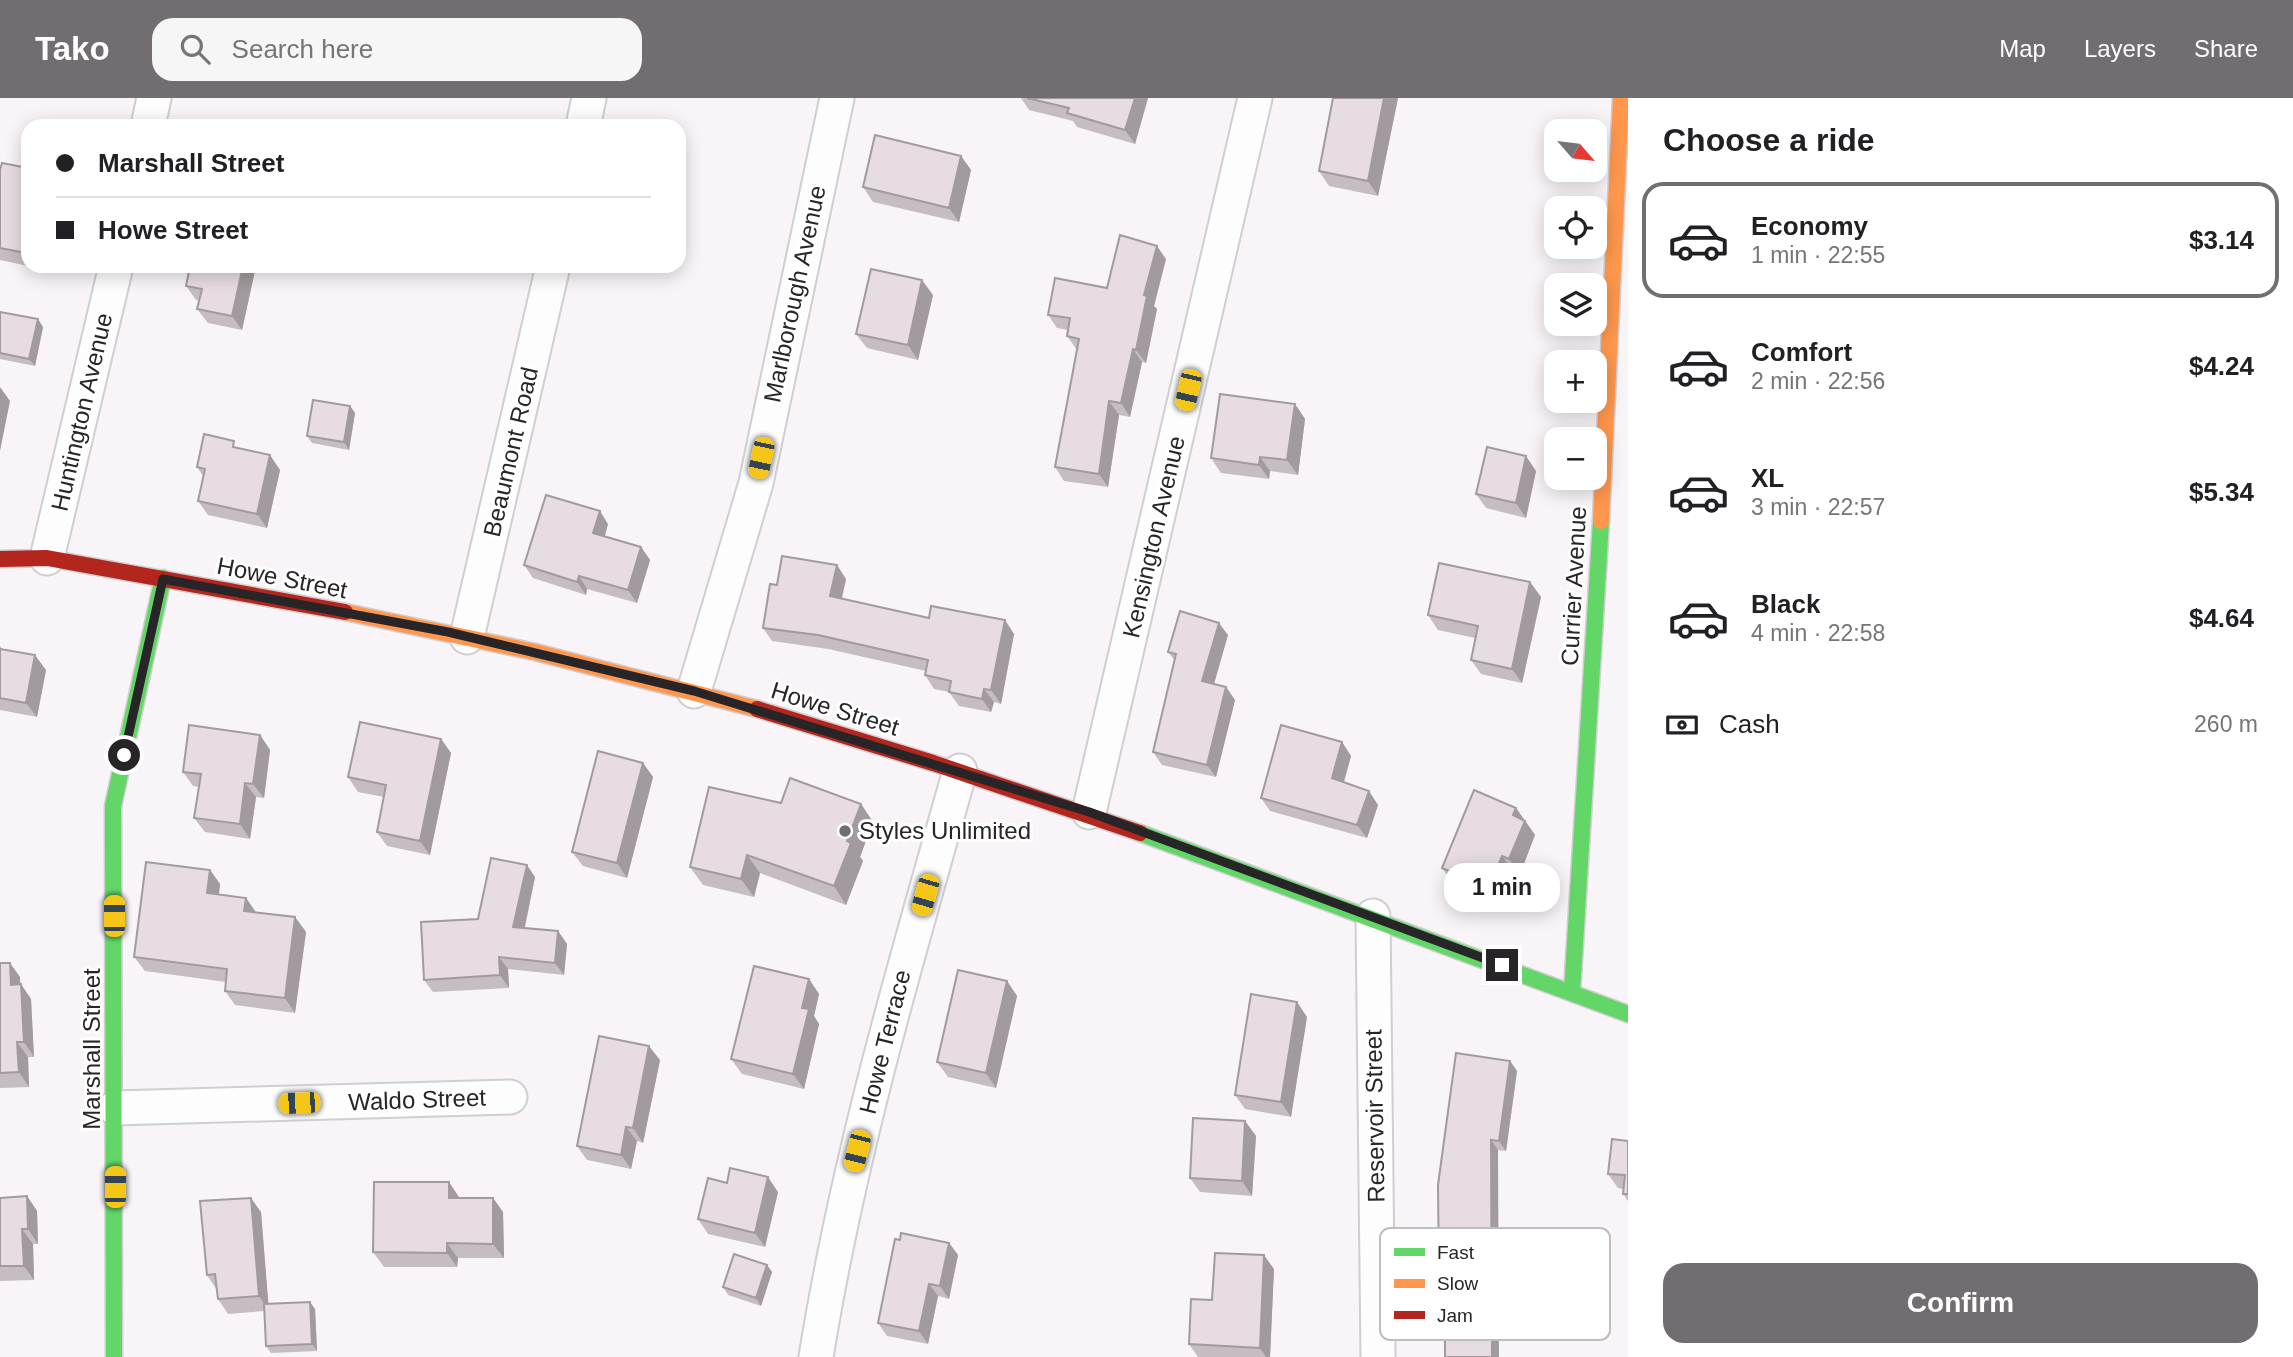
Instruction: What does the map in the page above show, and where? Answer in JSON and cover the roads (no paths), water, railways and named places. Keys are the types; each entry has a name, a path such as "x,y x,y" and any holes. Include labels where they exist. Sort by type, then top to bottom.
{"main road":[{"name":"Currier Avenue","path":"1572,992 1604,465 1621,98"},
{"name":"Howe Street","path":"0,559 47,558 163,579 467,637 694,691 1089,812 1628,1013"},
{"name":"Marshall Street","path":"114,1357 113,806 163,579"}],"street":[{"path":"150,119 154,98"},
{"path":"584,119 589,98"},
{"name":"Marlborough Avenue","path":"694,691 756,483 837,98"},
{"name":"Kensington Avenue","path":"1089,812 1255,98"},
{"name":"Huntington Avenue","path":"47,558 114,273"},
{"name":"Beaumont Road","path":"467,637 551,273"},
{"name":"Howe Terrace","path":"816,1357 850,1177 910,945 960,771"},
{"name":"Reservoir Street","path":"1373,916 1378,1357"},
{"name":"Waldo Street","path":"115,1108 510,1097"}],"place":[{"name":"Styles Unlimited","path":"845,831"}]}
